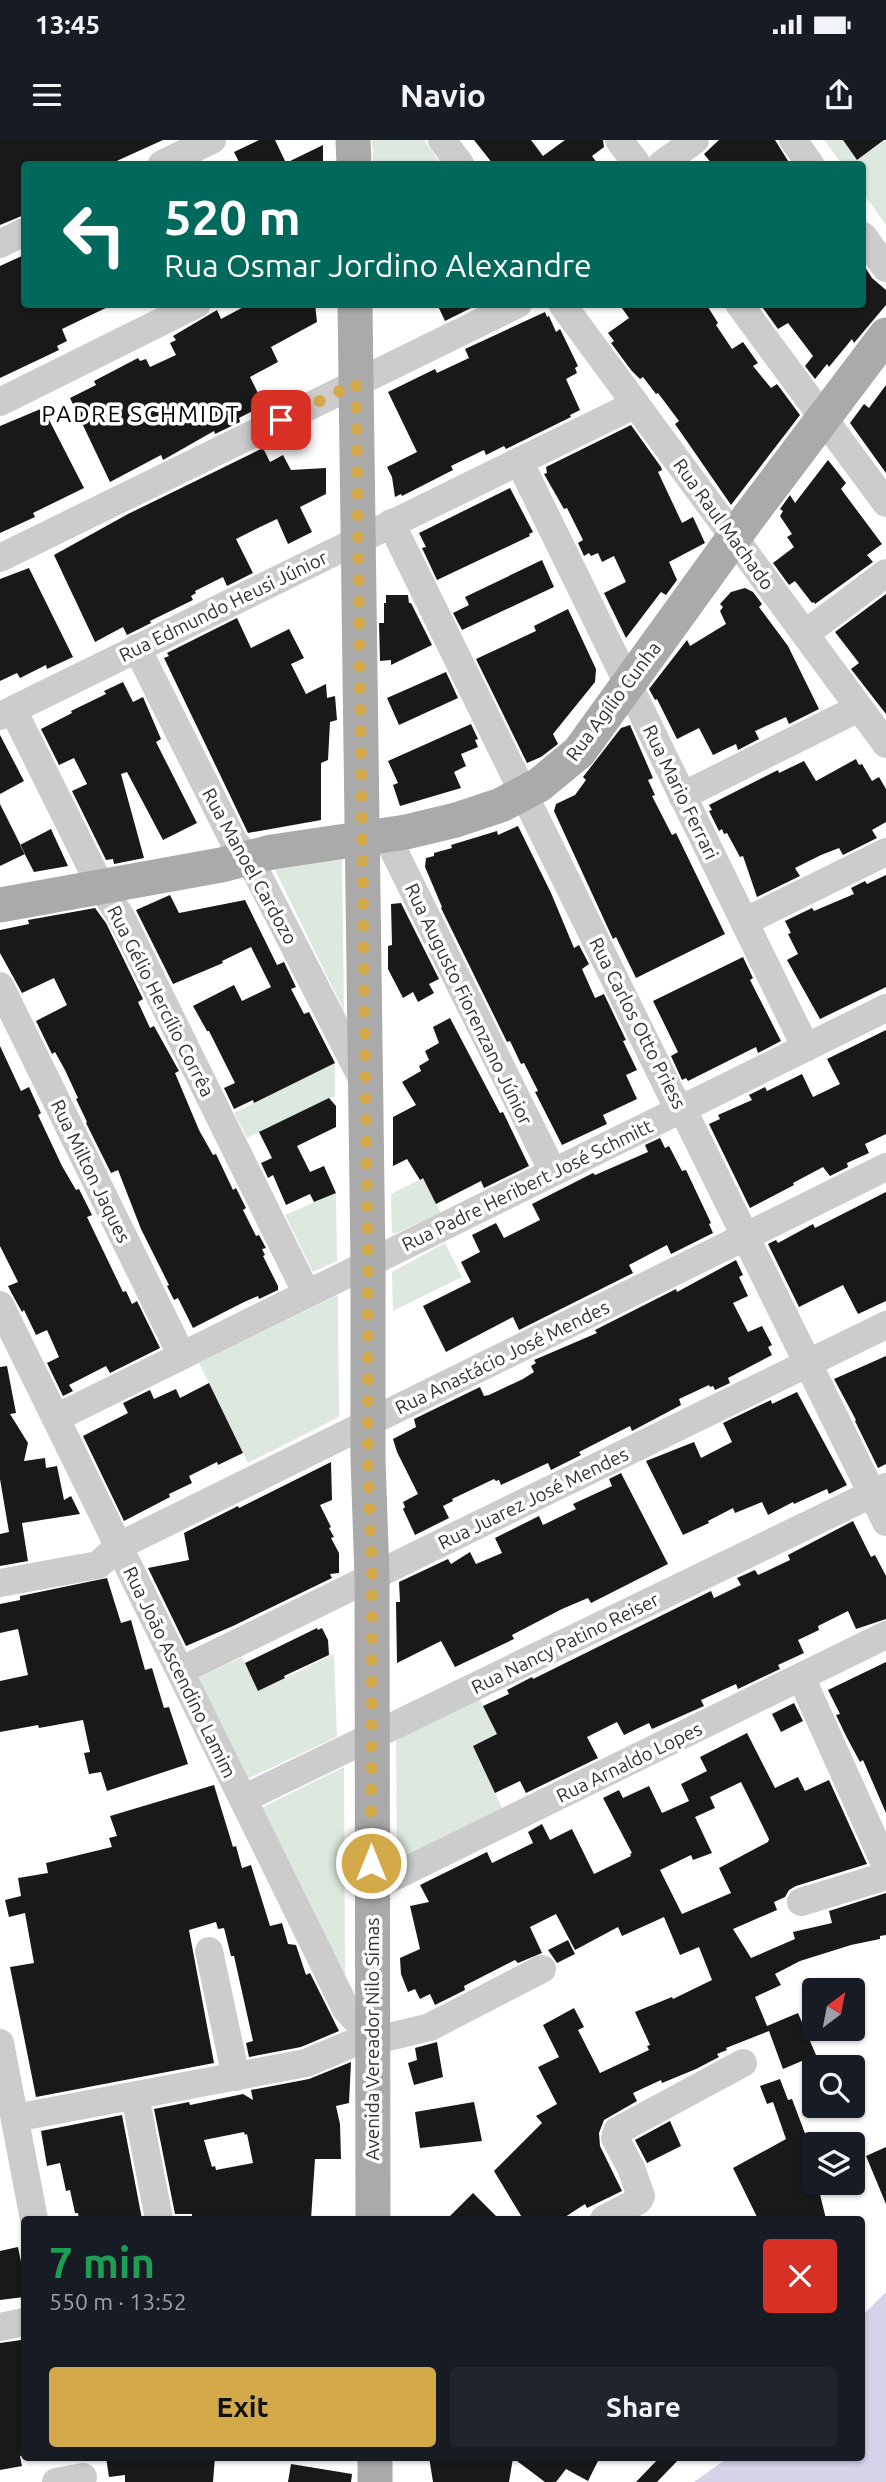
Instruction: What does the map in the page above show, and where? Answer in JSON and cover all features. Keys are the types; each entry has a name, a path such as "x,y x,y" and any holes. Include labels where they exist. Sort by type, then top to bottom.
{"main road":[{"path":"354,140 354,161"},
{"name":"Avenida Vereador Nilo Simas","path":"355,308 357,540 374,837 364,1082 372,1577 373,2216"},
{"name":"Rua Agílio Cunha","path":"0,905 456,820 501,805 539,785 576,754 886,335"},
{"path":"375,2461 375,2482"}],"street":[{"path":"168,161 212,140"},
{"path":"442,140 458,161"},
{"path":"619,140 635,161"},
{"path":"666,161 695,140"},
{"path":"793,140 808,161"},
{"path":"0,244 21,234"},
{"path":"866,240 886,268"},
{"path":"0,402 189,308"},
{"path":"0,558 510,308"},
{"name":"Rua Raul Machado","path":"565,308 886,744"},
{"path":"742,308 886,503"},
{"name":"Rua Edmundo Heusi Júnior","path":"7,713 635,404"},
{"name":"Rua Mario Ferrari","path":"519,461 806,1048"},
{"name":"Rua Carlos Otto Priess","path":"391,523 672,1096 682,1108 808,1364 879,1490 886,1522"},
{"path":"804,634 886,573"},
{"name":"Rua Manoel Cardozo","path":"137,648 234,842 248,858 364,1082"},
{"path":"682,796 859,708"},
{"name":"Rua Gélio Hercílio Corrêa","path":"7,713 101,887 120,915 307,1294"},
{"name":"Rua Augusto Fiorenzano Júnior","path":"374,837 552,1172"},
{"path":"744,922 886,852"},
{"name":"Rua Milton Jaques","path":"0,986 181,1356"},
{"name":"Rua Padre Heribert José Schmitt","path":"56,1418 886,1008"},
{"name":"Rua Anastácio José Mendes","path":"0,1583 99,1565 119,1546 886,1167"},
{"name":"Rua João Ascendino Lamim","path":"0,1305 346,2009 372,2031"},
{"name":"Rua Juarez José Mendes","path":"180,1671 886,1325"},
{"name":"Rua Nancy Patino Reiser","path":"243,1799 879,1490"},
{"name":"Rua Arnaldo Lopes","path":"371,1888 886,1635"},
{"path":"802,1677 886,1866"},
{"path":"801,1902 886,1876"},
{"path":"209,1951 236,2077"},
{"path":"15,2118 306,2063 372,2031 389,2037 430,2027 542,1969"},
{"path":"0,2043 15,2118 11,2165 33,2216"},
{"path":"610,2216 638,2201 641,2196 631,2168 615,2138 617,2132 743,2063"},
{"path":"135,2096 158,2216"},
{"path":"0,2327 21,2323"},
{"path":"56,2482 82,2472"}],"shaded area":[{"path":"372,140 424,140 439,161 373,161"},
{"path":"824,140 843,140 857,160 886,140 886,225 866,197 866,161 840,161"},
{"path":"342,859 344,1011 274,868"},
{"path":"335,1063 335,1096 247,1138 234,1113"},
{"path":"423,1178 441,1213 394,1234 391,1194"},
{"path":"336,1193 337,1261 313,1272 285,1215"},
{"path":"445,1243 462,1277 393,1311 392,1272"},
{"path":"338,1295 339,1417 248,1463 199,1363"},
{"path":"334,1654 337,1737 247,1779 198,1678 242,1657 259,1691"},
{"path":"479,1698 497,1734 473,1746 504,1812 399,1862 396,1738"},
{"path":"344,1767 345,1977 261,1808"},
{"path":"886,2292 886,2482 694,2482 723,2461 865,2461 865,2313"}],"building":[{"path":"0,140 163,140 117,161 21,161 21,216 0,225"},
{"path":"259,140 275,140 285,161 238,161 234,152"},
{"path":"474,140 531,140 543,156 565,140 603,140 604,147 592,156 596,161 491,161"},
{"path":"719,140 775,140 788,161 710,161 704,154"},
{"path":"843,140 884,140 857,160"},
{"path":"323,145 323,161 290,161"},
{"path":"21,256 21,308 106,308 62,329 67,341 57,346 59,350 0,378 0,266"},
{"path":"866,269 886,290 886,305 854,343 852,339 829,367 827,364 815,379 805,366 813,356 788,323 778,329 763,308 866,308"},
{"path":"242,308 315,308 317,322 271,347 278,362 250,377 264,405 239,418 240,422 215,434 214,431 163,460 161,455 110,482 70,398 96,385 94,381 138,358 140,361 146,359 150,367 176,355 170,343 176,340 173,336 217,310 221,319"},
{"path":"439,308 471,308 445,321"},
{"path":"622,308 709,308 732,349 743,342 758,363 753,366 771,388 777,384 800,415 731,505 675,424 679,421 643,377 640,379 631,370 611,343 614,341 608,333 629,318"},
{"path":"545,312 556,332 560,329 578,366 575,368 577,373 566,379 580,410 506,449 504,446 486,455 484,450 451,466 453,470 395,497 392,477 387,467 417,452 388,392 435,369 437,373 469,358 465,349"},
{"path":"886,385 886,473 850,423 864,404 869,408"},
{"path":"43,408 84,488 33,513 35,517 0,533 0,426"},
{"path":"631,425 661,467 662,470 658,472 682,523 693,517 705,543 669,562 677,580 666,595 661,592 626,638 604,593 626,582 614,556 602,562 598,553 584,556 578,543 583,540 567,508 564,509 544,474 547,473 546,467"},
{"path":"263,448 270,462 283,455 291,470 326,468 326,494 300,507 312,532 288,544 277,519 236,539 253,573 227,586 223,577 195,591 191,596 193,600 150,621 151,623 127,635 123,627 95,642 54,555 128,514"},
{"path":"828,460 846,483 841,489 882,544 867,555 873,562 815,604 795,581 789,585 773,563 794,547 787,537 792,534 780,516 783,511 780,509 790,495 795,503"},
{"path":"510,488 533,532 530,536 437,580 422,548 426,547 419,533"},
{"path":"542,560 554,587 462,630 453,613 469,605 465,597"},
{"path":"29,568 73,657 47,669 46,665 20,678 17,673 0,681 0,579"},
{"path":"745,588 753,592 762,604 759,607 788,646 819,709 789,724 786,717 755,731 759,739 738,750 736,744 713,755 699,728 677,739 649,689 687,640 690,646 726,624 720,604 731,592"},
{"path":"886,594 886,714 851,669 859,663 835,632"},
{"path":"386,595 408,595 409,603 432,645 391,665 391,660 380,661 379,623 384,623"},
{"path":"568,609 596,669 595,682 553,734 558,744 541,757 527,763 476,659 536,631 534,626"},
{"path":"237,618 251,648 289,629 304,658 291,664 306,694 326,684 327,698 335,696 337,720 330,722 328,760 321,763 321,820 248,833 164,658 169,656 167,653"},
{"path":"446,672 458,698 399,725 387,698"},
{"path":"123,682 133,702 143,697 161,739 156,742 197,823 163,840 127,772 121,774 144,858 114,864 113,859 106,860 72,791 87,784 74,758 59,765 41,729"},
{"path":"471,724 478,739 475,740 478,747 461,754 466,766 454,772 461,788 400,806 393,785 398,783 388,761"},
{"path":"630,725 653,778 648,780 655,795 652,796 672,835 676,833 725,934 636,978 616,937 613,939 554,811 556,804 575,795 586,780 583,777 621,728"},
{"path":"0,735 24,781 0,794"},
{"path":"856,759 872,781 879,777 886,789 886,822 872,830 877,838 843,855 839,848 821,855 795,868 800,876 757,897 743,856 740,857 727,833 724,834 722,829 719,831 709,811 712,810 709,805 778,770 779,773 804,761 816,781"},
{"path":"0,804 25,854 0,866"},
{"path":"518,826 574,948 579,945 589,964 582,969 595,998 604,994 637,1070 626,1075 637,1099 603,1115 607,1124 562,1145 535,1092 538,1091 524,1063 521,1064 510,1041 507,1042 441,908 425,867 426,858 452,848 451,845 497,831 498,835"},
{"path":"51,829 68,866 34,872 20,845"},
{"path":"886,875 886,987 820,1019 787,960 798,954 785,921 812,908 814,911 854,894 851,888"},
{"path":"170,895 179,913 245,900 277,965 284,962 296,987 291,989 304,1014 309,1012 335,1063 254,1103 253,1100 234,1109 224,1088 235,1083 193,1006 234,985 242,1001 271,987 251,947 222,961 223,963 173,984 136,910"},
{"path":"401,903 439,979 429,984 434,993 418,1002 413,992 403,998 388,969 388,946 392,945 391,904"},
{"path":"95,908 106,923 143,999 138,1002 150,1028 154,1026 179,1071 175,1073 199,1130 213,1155 216,1154 233,1190 236,1188 256,1236 259,1235 266,1248 262,1249 265,1255 263,1256 278,1286 278,1290 259,1299 258,1296 244,1302 193,1328 178,1298 174,1300 167,1286 169,1285 141,1229 118,1170 111,1173 86,1123 65,1070 55,1052 52,1054 36,1021 67,1005 54,978 22,993 0,953 0,930 29,924 28,920"},
{"path":"743,957 753,978 750,980 781,1041 758,1053 756,1047 688,1081 686,1078 682,1080 671,1056 678,1052 653,1001"},
{"path":"450,1018 500,1113 503,1112 529,1166 484,1188 481,1181 436,1204 423,1178 420,1180 407,1159 393,1166 393,1117 416,1105 402,1082 421,1071 419,1066 429,1060 425,1051 439,1043 433,1027"},
{"path":"886,1030 886,1134 865,1144 869,1153 847,1163 848,1167 830,1176 823,1167 750,1208 709,1124 720,1119 718,1115 752,1100 749,1095 765,1087 767,1091 802,1074 813,1097 840,1084 827,1059"},
{"path":"0,1046 21,1091 29,1087 41,1113 38,1115 62,1166 76,1190 79,1189 92,1215 87,1217 123,1292 126,1291 132,1304 137,1301 160,1348 110,1373 106,1366 69,1385 73,1391 63,1396 47,1363 59,1357 47,1330 36,1335 24,1310 22,1312 12,1294 8,1286 18,1282 0,1246"},
{"path":"329,1098 336,1106 336,1127 297,1146 310,1172 324,1166 336,1193 314,1202 310,1194 286,1205 273,1175 268,1178 261,1163 272,1158 259,1132"},
{"path":"660,1138 665,1148 669,1146 682,1171 686,1170 711,1223 709,1224 713,1233 671,1254 667,1245 629,1265 633,1273 519,1330 513,1317 446,1352 423,1306 471,1282 461,1262 480,1252 472,1235 496,1223 504,1238 540,1220 532,1204 593,1173 595,1175 648,1152 645,1145"},
{"path":"886,1192 886,1301 858,1314 843,1285 799,1307 768,1244 776,1240 778,1243 813,1224 815,1228"},
{"path":"736,1260 743,1275 739,1277 748,1296 733,1303 748,1332 762,1326 772,1345 768,1347 772,1355 728,1378 730,1383 715,1390 709,1385 679,1399 681,1405 632,1431 630,1426 579,1452 581,1455 551,1470 548,1463 501,1485 499,1480 494,1479 452,1499 453,1501 443,1506 449,1518 415,1535 403,1509 403,1502 418,1494 393,1439 416,1427 414,1419 480,1387 484,1396 523,1379 534,1372 531,1366 536,1363 534,1360 597,1333 595,1330 676,1289 677,1292"},
{"path":"886,1356 886,1464 878,1468 834,1379"},
{"path":"7,1366 16,1413 10,1414 28,1443 24,1461 45,1458 46,1468 57,1466 64,1500 71,1496 80,1514 22,1523 28,1561 0,1566 0,1534 9,1532 0,1479 0,1367"},
{"path":"209,1383 243,1453 189,1476 192,1483 124,1521 83,1436 128,1413 123,1403 150,1390 154,1399 176,1389 180,1398"},
{"path":"797,1392 847,1485 829,1494 827,1489 768,1515 762,1502 735,1513 733,1508 683,1535 646,1461 694,1442 701,1458 732,1442 723,1423 771,1400 772,1404"},
{"path":"331,1462 332,1500 320,1505 331,1527 329,1528 334,1537 331,1538 339,1553 339,1573 330,1574 332,1578 186,1646 148,1568 189,1560 184,1533"},
{"path":"621,1473 668,1564 591,1603 588,1598 562,1609 512,1635 514,1639 455,1667 441,1641 397,1663 396,1602 400,1602 399,1582 448,1559 451,1564 470,1552 476,1564 502,1553 495,1538 539,1516 543,1525 576,1509 573,1504 612,1486 609,1479"},
{"path":"853,1521 871,1557 875,1555 886,1576 886,1619 856,1629 848,1611 798,1640 804,1653 778,1665 780,1669 738,1689 736,1684 701,1700 704,1706 652,1729 649,1723 624,1735 617,1722 587,1737 598,1758 526,1793 520,1781 495,1793 473,1746 497,1734 483,1706 509,1694 507,1690 532,1677 533,1679 711,1591 714,1598 741,1585 737,1578 755,1570 758,1575 790,1560 788,1555"},
{"path":"107,1578 121,1623 131,1620 145,1670 152,1668 164,1708 169,1707 188,1764 107,1791 101,1772 89,1774 84,1753 90,1752 83,1720 0,1732 0,1681 28,1675 18,1629 0,1633 0,1604 20,1600 20,1596"},
{"path":"322,1628 328,1640 329,1655 258,1691 245,1663"},
{"path":"886,1662 886,1813 863,1760 860,1762 836,1715 840,1714 828,1690"},
{"path":"794,1703 803,1721 781,1732 772,1714"},
{"path":"747,1733 775,1788 798,1777 805,1791 829,1780 867,1864 796,1886 789,1890 785,1897 774,1902 777,1910 733,1929 751,1958 795,1939 793,1932 832,1923 829,1911 886,1893 886,1935 800,1961 775,1974 781,1985 755,1997 767,2026 798,2013 802,2022 802,2041 810,2041 816,2055 802,2055 802,2061 783,2069 769,2031 726,2048 727,2050 717,2054 719,2057 696,2069 662,2083 661,2080 633,2093 637,2101 604,2120 599,2133 600,2146 622,2191 587,2208 585,2204 567,2216 521,2216 494,2171 542,2123 536,2116 557,2104 538,2067 559,2057 543,2025 574,2008 584,2027 578,2030 600,2073 649,2050 647,2046 650,2045 635,2012 672,1997 673,1999 712,1980 699,1947 680,1955 664,1917 622,1936 618,1927 575,1950 556,1914 530,1927 542,1953 518,1963 515,1960 464,1986 465,1990 435,2005 430,1994 420,1999 415,1989 408,1992 401,1974 400,1958 420,1949 410,1906 429,1902 420,1885 487,1852 492,1863 533,1843 528,1832 542,1824 550,1840 572,1829 594,1874 631,1856 632,1853 603,1798 619,1790 623,1798 649,1786 662,1813 689,1801 681,1784 707,1771 700,1757","holes":["741,1782 769,1839 719,1868 731,1893 682,1914 660,1870 691,1855 693,1860 712,1853 695,1817 715,1808 710,1797"]},
{"path":"214,1785 233,1847 236,1846 242,1868 251,1865 270,1926 282,1923 288,1944 296,1945 306,1975 310,1973 339,2031 301,2047 249,2057 246,2043 253,2041 234,1956 231,1956 224,1928 218,1929 216,1922 189,1930 214,2063 36,2097 10,1967 34,1963 25,1913 9,1917 5,1900 21,1896 18,1878 48,1873 46,1863 112,1847 109,1838 117,1836 110,1816"},
{"path":"568,1940 575,1954 557,1963 548,1950"},
{"path":"437,2042 443,2077 414,2085 408,2063 417,2060 415,2048"},
{"path":"351,2062 349,2103 336,2106 340,2124 341,2159 315,2159 311,2216 175,2214 154,2109 243,2094 253,2100 251,2090 309,2079","holes":["244,2132 247,2134 253,2163 216,2170 215,2166 212,2167 204,2140"]},
{"path":"780,2079 788,2100 792,2099 804,2132 802,2132 802,2195 820,2195 825,2216 757,2216 733,2168 786,2139 773,2102 767,2104 760,2086"},
{"path":"474,2102 482,2141 420,2148 415,2112"},
{"path":"122,2115 141,2216 78,2216 75,2213 70,2190 66,2191 60,2163 47,2166 41,2131"},
{"path":"670,2121 681,2146 647,2163 635,2140"},
{"path":"886,2147 886,2204 866,2156"},
{"path":"473,2193 496,2216 450,2216"},
{"path":"18,2247 21,2262 21,2297 0,2300 0,2251"},
{"path":"21,2340 22,2466 0,2470 0,2343"},
{"path":"107,2461 215,2461 213,2482 125,2482 125,2475 109,2477"},
{"path":"430,2461 512,2461 509,2482 433,2482"},
{"path":"517,2461 598,2461 588,2481 566,2469 556,2482 545,2482"},
{"path":"656,2461 677,2461 657,2482 636,2482"},
{"path":"291,2464 352,2474 351,2482 288,2482"}],"district":[{"name":"PADRE SCHMIDT","path":"141,413"}],"route":[{"path":"281,420 356,383 368,1263 368,1459 372,1577 371,1863"}]}
